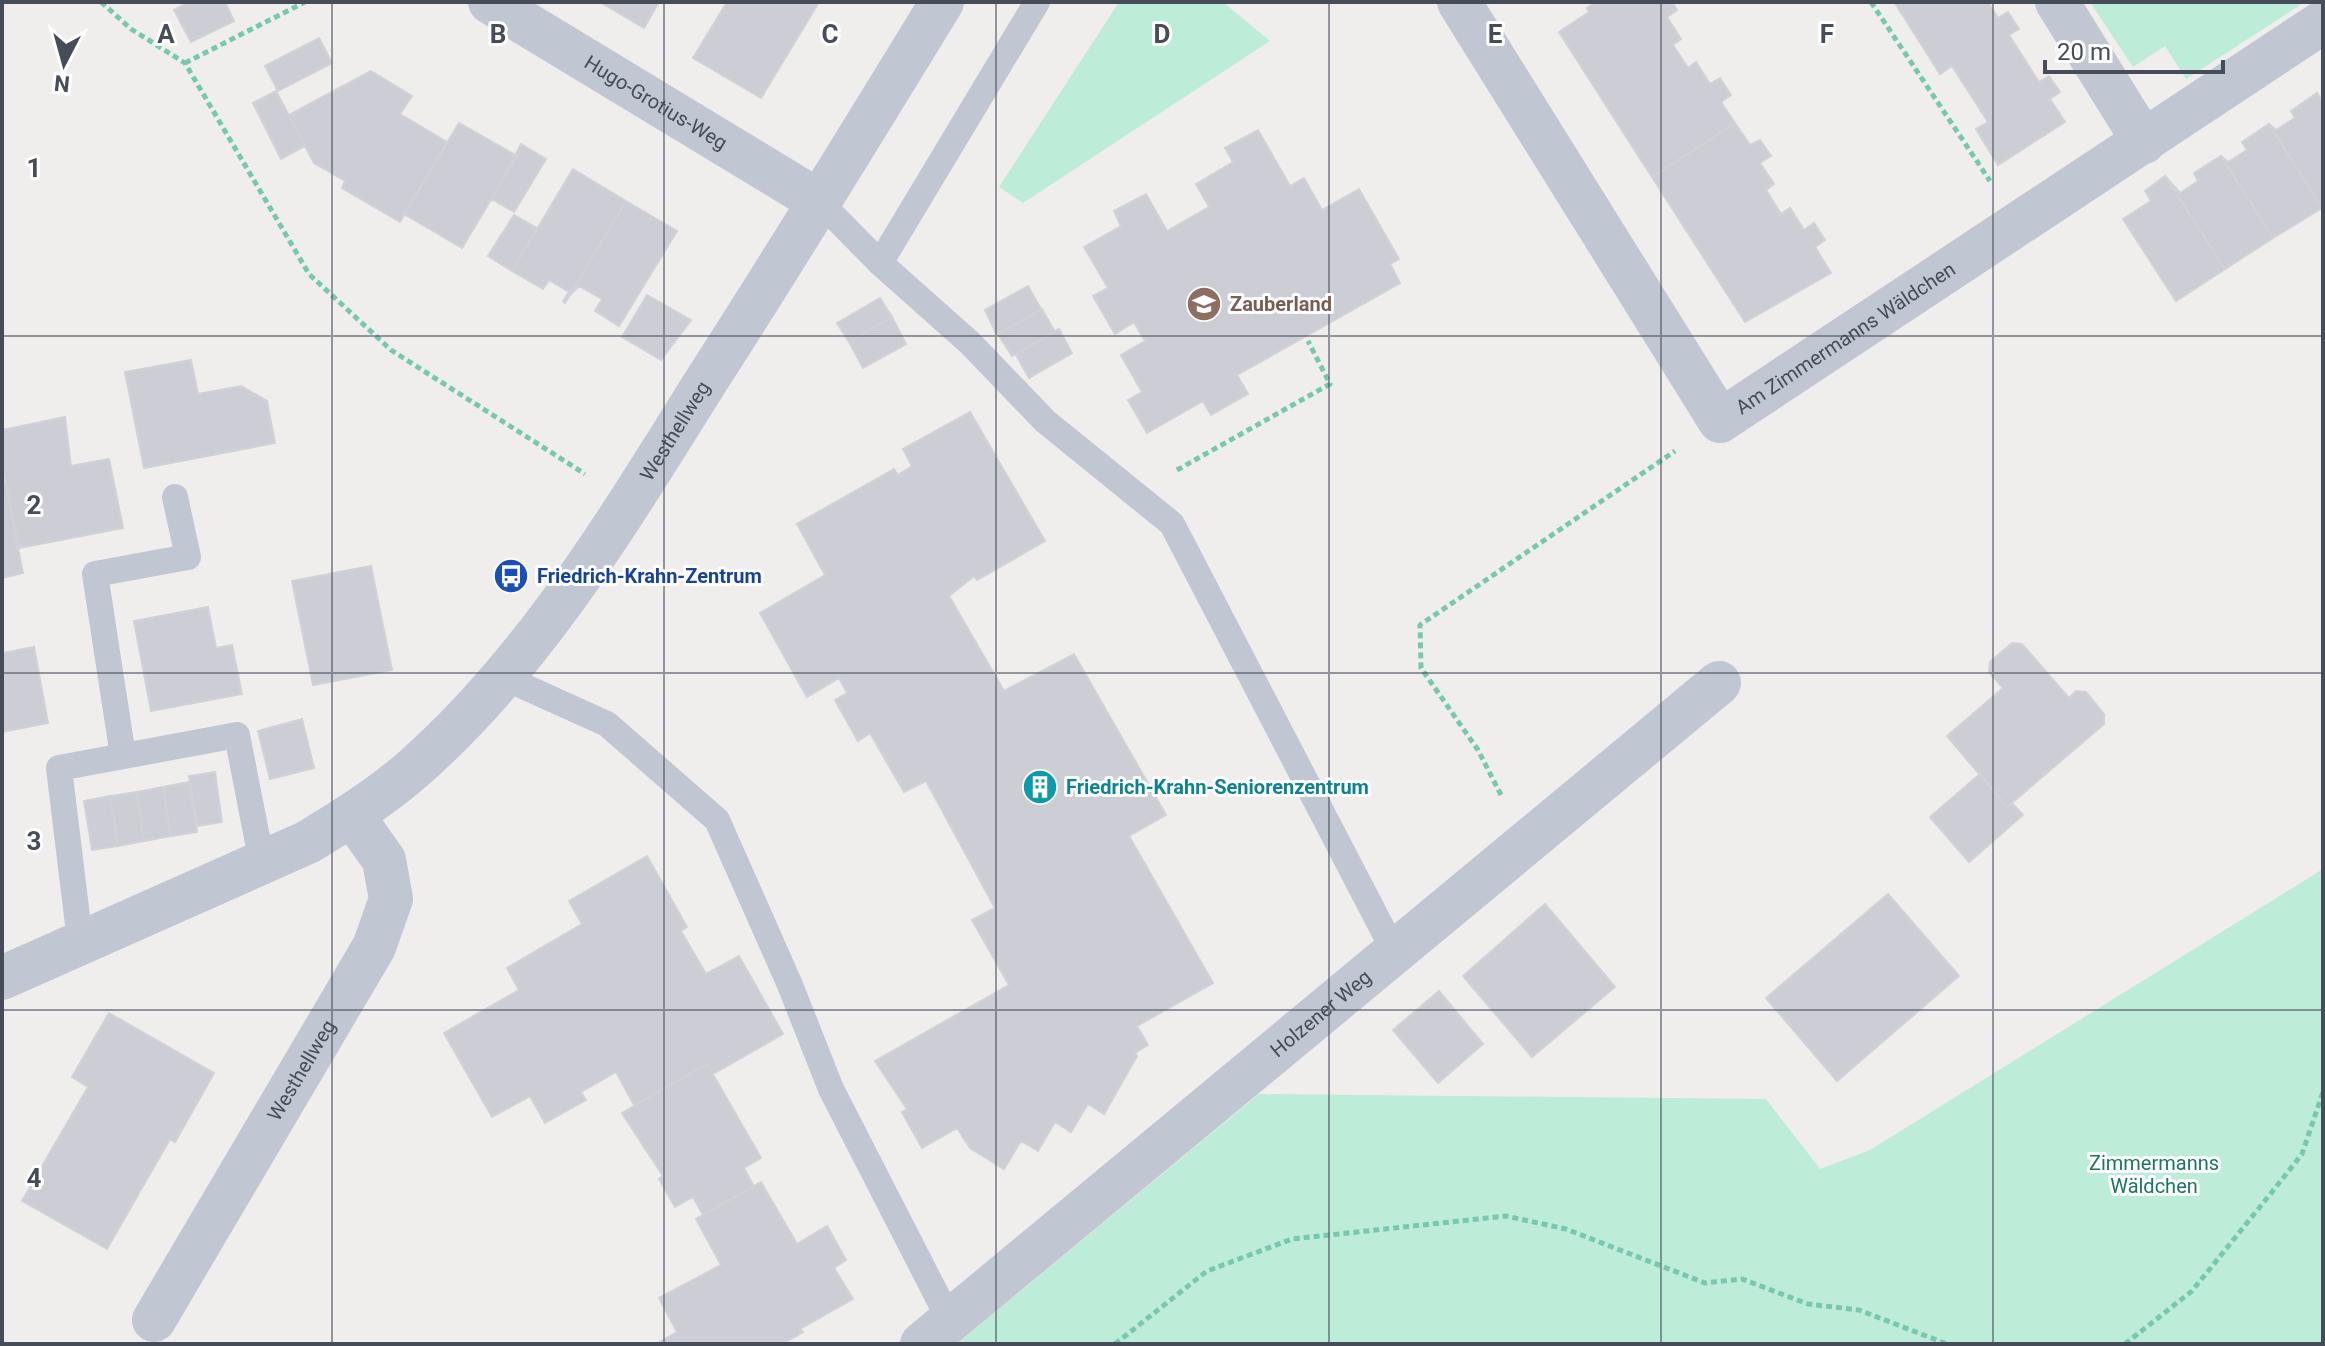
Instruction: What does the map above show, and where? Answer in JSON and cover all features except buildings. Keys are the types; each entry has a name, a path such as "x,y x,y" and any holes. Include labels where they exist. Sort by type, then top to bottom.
{"street":[{"name":"Hugo-Grotius-Weg","path":"490,2 820,202"},
{"name":"Westhellweg","path":"2,978 308,842 352,815 412,769 501,676 559,605 628,504 820,202 942,2"},
{"name":"Am Zimmermanns Wäldchen","path":"1459,2 1720,421 2323,22"},
{"path":"2057,2 2144,142"},
{"name":"Holzener Weg","path":"936,1332 1719,683"},
{"name":"Westhellweg","path":"154,1320 374,947 391,899 384,860 352,815"}],"lane":[{"path":"880,263 1037,2"},
{"path":"820,202 880,263 970,343 1045,421 1172,524 1394,951"},
{"path":"123,756 95,574 188,557 175,497"},
{"path":"501,676 607,724 717,820 936,1332"},
{"path":"80,941 59,768 237,735 262,863"}],"path":[{"path":"101,2 131,29 185,63 309,274 391,350 628,504"},
{"path":"185,63 305,2"},
{"path":"1871,2 2018,225"},
{"path":"1134,494 1330,384 1308,341"},
{"path":"1526,846 1478,750 1421,668 1420,625 1720,421"},
{"path":"2125,1344 2192,1291 2302,1154 2323,1092"},
{"path":"1115,1344 1207,1271 1292,1239 1506,1216 1566,1229 1705,1283 1742,1279 1808,1304 1859,1310 1947,1344"}],"green space":[{"path":"1119,2 1223,2 1270,41 1023,203 999,187"},
{"path":"2090,2 2305,2 2186,79 2165,46 2133,67"},
{"name":"Zimmermanns Wäldchen","path":"2323,869 2323,1344 957,1344 1259,1094 1766,1099 1820,1169 1870,1150"}],"place":[{"name":"Zauberland","path":"1204,304"},
{"name":"Friedrich-Krahn-Zentrum","path":"511,576"},
{"name":"Friedrich-Krahn-Seniorenzentrum","path":"1040,787"}]}
